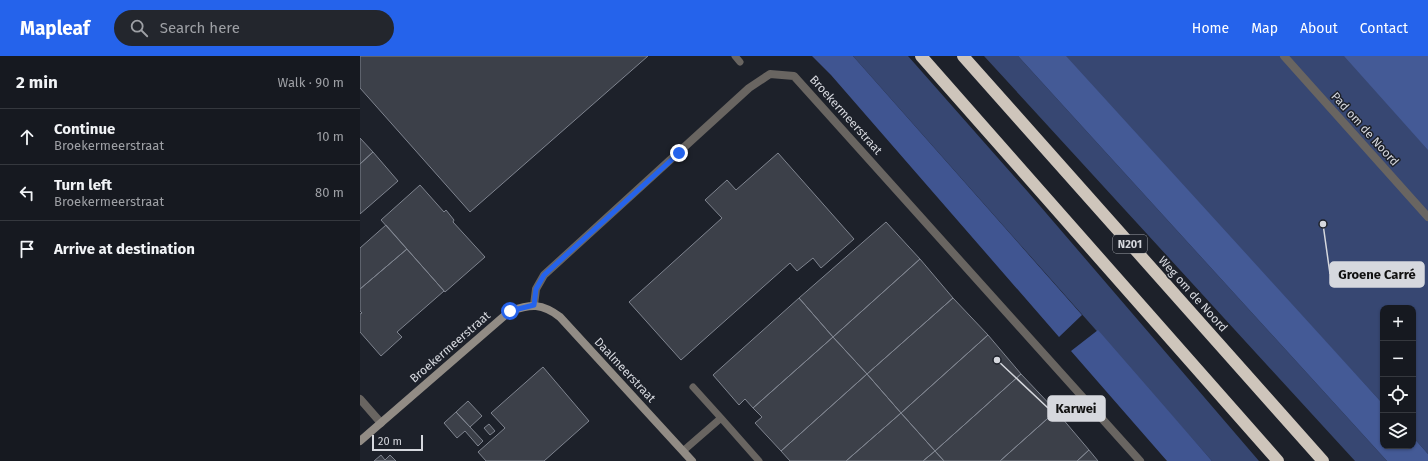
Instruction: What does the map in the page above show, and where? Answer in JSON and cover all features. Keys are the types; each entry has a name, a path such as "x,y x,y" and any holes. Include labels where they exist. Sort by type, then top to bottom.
{"highway":[{"name":"N201","path":"921,56 1278,461"},
{"name":"Weg om de Noord","path":"963,56 1323,461"},
{"name":"N201","path":"1296,431 1331,461"}],"street":[{"name":"Pad om de Noord","path":"1284,56 1428,217"},
{"name":"Broekermeerstraat","path":"360,441 510,311 534,305 536,289 544,275 749,88 770,74 794,76 1140,461"},
{"name":"Daalmeerstraat","path":"534,305 549,308 560,317 692,461"},
{"path":"360,399 381,423"}],"lane":[{"path":"735,56 740,62"},
{"path":"694,387 759,461"},
{"path":"683,451 721,418"}],"shaded area":[{"path":"812,56 853,56 1082,315 1059,337 831,75"},
{"path":"853,56 908,56 1028,192 1259,461 1212,461"},
{"path":"984,56 1018,56 1387,461 1355,461"},
{"path":"1018,56 1066,56 1380,401 1380,449 1416,449 1416,440 1428,454 1428,461 1387,461"},
{"path":"1062,56 1354,56 1428,139 1428,454 1416,440 1416,305 1380,305 1380,401"},
{"path":"1344,56 1428,56 1428,150"},
{"path":"1098,330 1212,461 1167,461 1071,351"}],"building":[{"path":"360,56 648,56 470,212 360,88"},
{"path":"360,138 373,152 360,164"},
{"path":"373,152 398,181 360,214 360,164"},
{"path":"778,153 854,239 821,268 813,258 797,271 790,263 681,360 629,302 722,218 705,200 727,180 736,190"},
{"path":"420,185 444,212 446,210 454,220 453,222 485,257 445,292 381,220"},
{"path":"886,222 920,259 833,337 799,298"},
{"path":"386,225 407,249 360,289 360,248"},
{"path":"407,249 444,291 397,332 402,337 381,356 360,332 360,314 362,313 360,311 360,289"},
{"path":"920,259 953,298 867,374 833,337"},
{"path":"799,298 833,337 753,408 745,399 739,405 713,375"},
{"path":"953,298 988,335 901,413 867,374"},
{"path":"988,335 1021,374 935,451 901,413"},
{"path":"833,337 867,374 781,451 755,423 762,417 753,408"},
{"path":"543,367 589,421 544,461 486,461 478,452 505,428 491,413"},
{"path":"867,374 901,413 846,461 790,461 781,451"},
{"path":"1021,374 1056,411 1000,461 944,461 935,451"},
{"path":"468,401 482,416 470,427 456,412"},
{"path":"1056,411 1089,450 1077,461 1000,461"},
{"path":"456,412 483,441 478,446 465,431 457,438 444,423"},
{"path":"901,413 935,451 923,461 846,461"},
{"path":"489,424 495,431 490,435 484,428"},
{"path":"1089,450 1098,461 1077,461"},
{"path":"935,451 944,461 923,461"},
{"path":"381,455 385,460 390,455 396,461 374,461"}],"place":[{"name":"Groene Carré","path":"1323,224"},
{"name":"Karwei","path":"997,360"}],"route":[{"path":"510,311 520,307 534,305 536,289 544,275 679,153"}]}
